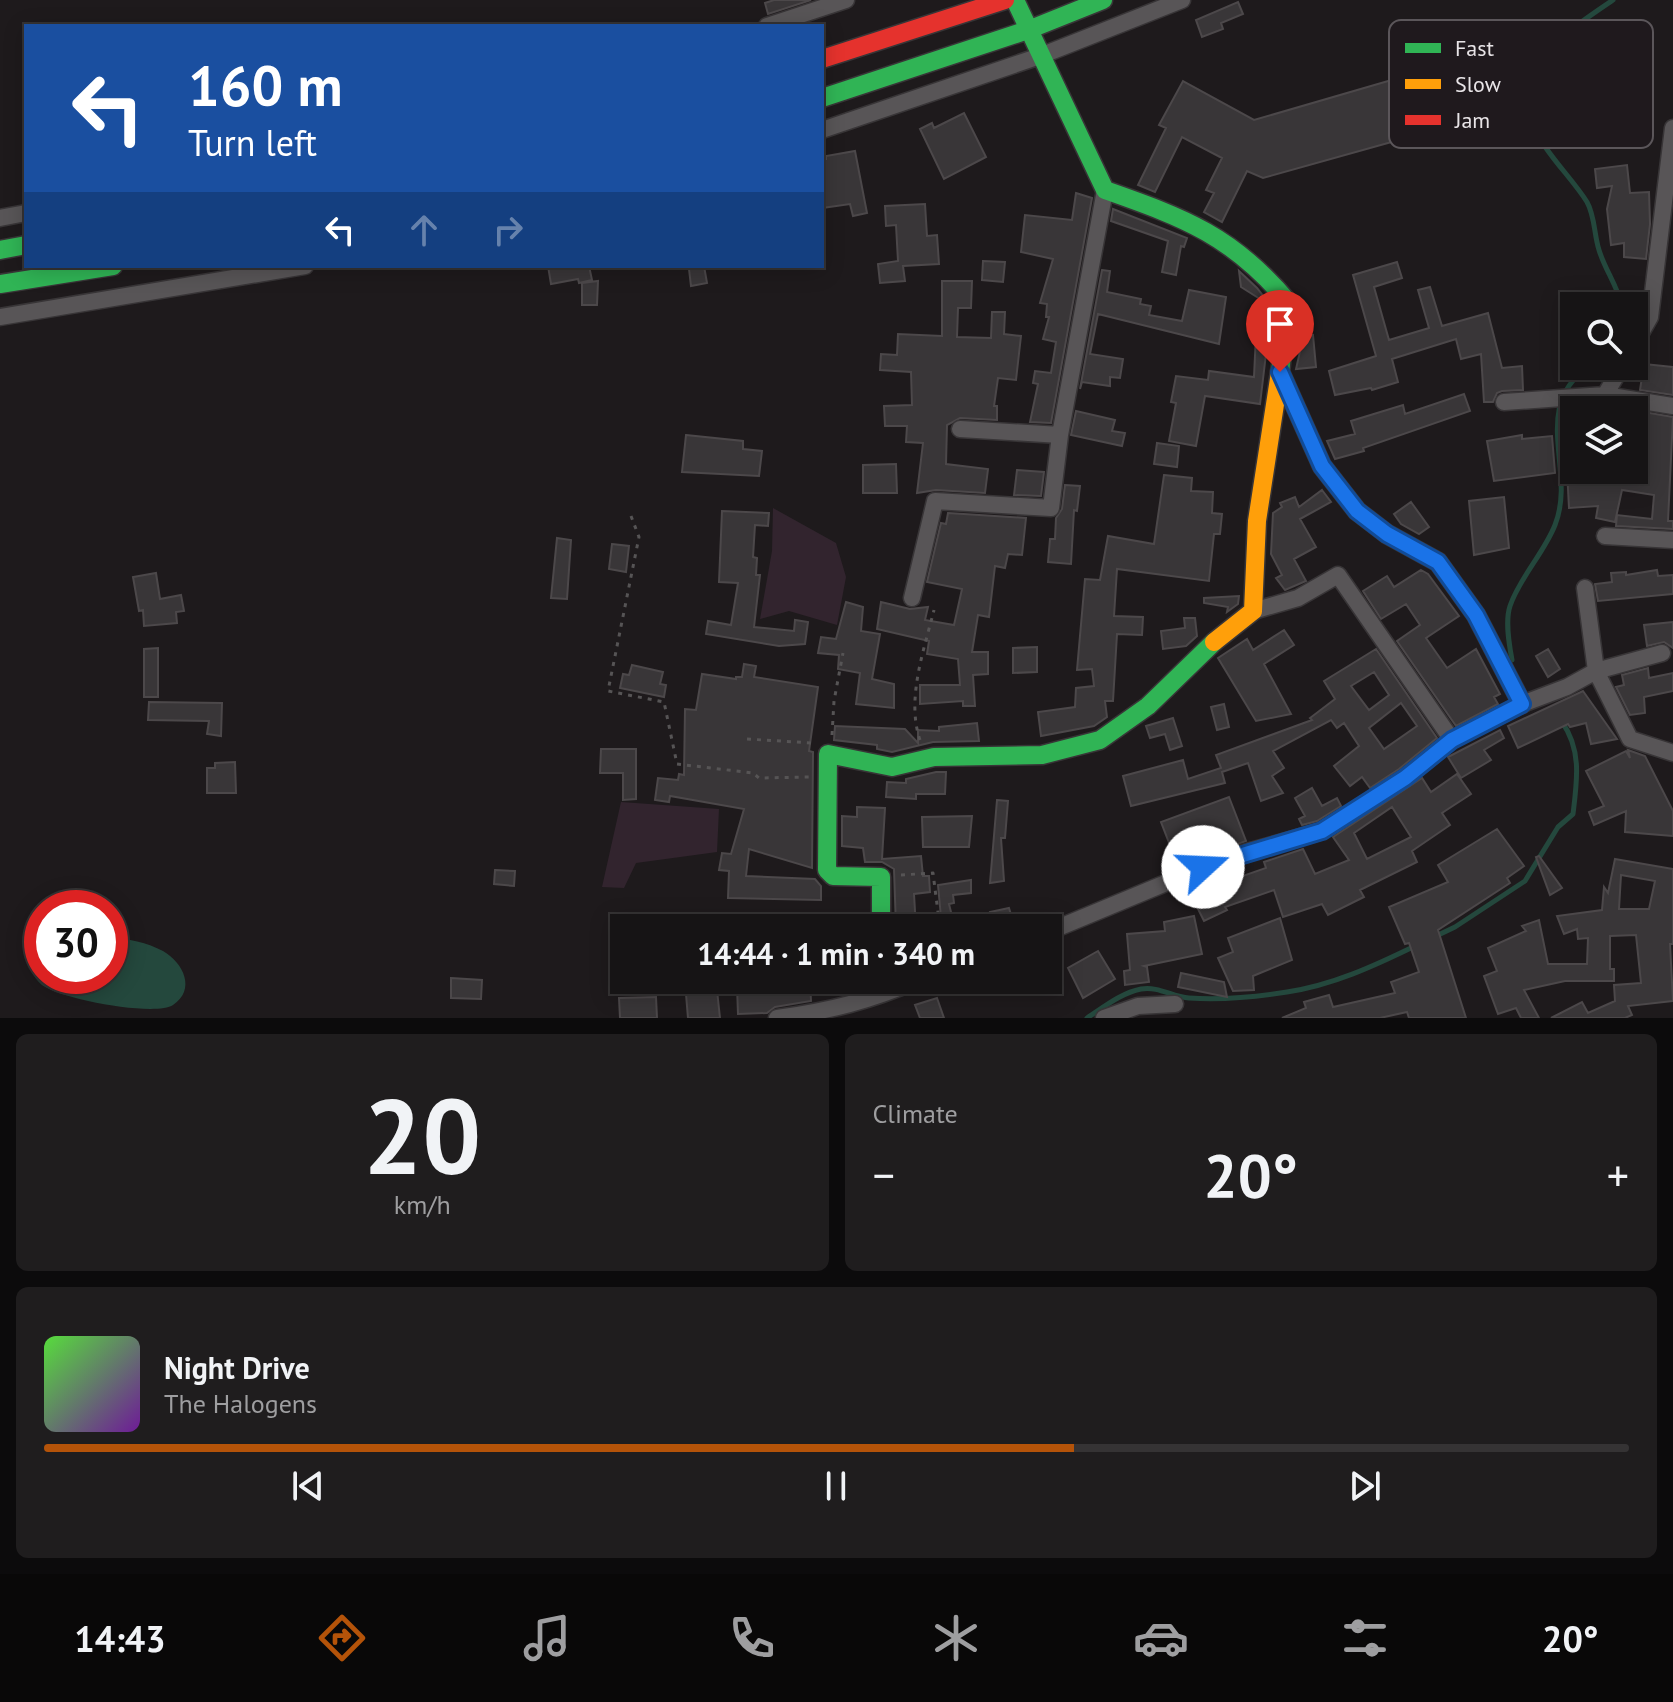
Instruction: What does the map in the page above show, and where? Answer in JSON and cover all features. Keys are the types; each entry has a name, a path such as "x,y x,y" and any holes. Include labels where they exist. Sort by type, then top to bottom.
{"street":[{"path":"773,24 846,0"},
{"path":"824,58 1005,0"},
{"path":"912,598 935,501 1051,508 1060,435 1105,190 1015,0"},
{"path":"824,97 1028,30 1103,0"},
{"path":"824,129 1040,56 1182,0"},
{"path":"1648,320 1673,128"},
{"path":"1105,190 1163,211 1217,236 1255,264 1289,303 1257,521 1253,611"},
{"path":"0,218 24,213"},
{"path":"0,250 24,245"},
{"path":"0,284 100,268"},
{"path":"0,317 293,268"},
{"path":"1280,372 1322,466 1357,511 1387,534 1438,562 1476,615 1522,704"},
{"path":"1605,395 1614,380"},
{"path":"1504,402 1605,395 1673,406"},
{"path":"960,429 1060,435"},
{"path":"1605,536 1673,540"},
{"path":"881,914 881,877 833,876 827,870 828,754 892,767 927,758 1042,755 1100,740 1148,706 1199,654 1253,611 1298,598 1338,575 1452,740"},
{"path":"1585,588 1596,671 1630,739 1673,753"},
{"path":"1062,926 1226,858 1322,831 1405,778 1452,740 1596,671 1662,653"},
{"path":"777,1018 817,1013 876,999 882,994"},
{"path":"1104,1018 1138,1006 1175,1004"}],"path":[{"path":"631,516 639,537 608,691 664,702 677,764 753,773 759,778 827,778"},
{"path":"927,758 915,724 918,679 934,610"},
{"path":"747,739 811,743 828,754 843,653"},
{"path":"881,877 933,873 938,914"}],"shaded area":[{"path":"773,508 836,543 846,577 837,625 789,611 760,619 772,551"},
{"path":"621,802 719,809 717,852 636,863 624,888 602,887"},
{"path":"128,940 144,943 170,956 181,969 185,984 180,999 163,1008 128,1008 63,994 128,994"}],"building":[{"path":"774,0 811,0 768,14 765,3"},
{"path":"1238,2 1243,14 1221,23 1223,29 1202,37 1196,20"},
{"path":"1183,81 1254,120 1389,81 1389,143 1263,178 1247,171 1222,222 1204,212 1214,193 1206,190 1222,158 1182,137 1155,192 1138,185 1166,128 1159,125"},
{"path":"964,113 986,157 944,179 920,129 932,123 934,128"},
{"path":"855,151 867,213 853,216 850,204 824,208 826,156"},
{"path":"1627,165 1630,193 1649,192 1650,224 1646,259 1624,257 1624,243 1611,245 1607,209 1612,186 1597,188 1595,169"},
{"path":"1076,193 1092,198 1051,423 1030,422 1038,384 1033,383 1035,371 1051,373 1056,342 1043,339 1049,317 1046,317 1047,304 1040,303 1053,259 1021,252 1025,215 1072,220"},
{"path":"925,204 927,236 937,235 939,264 903,266 905,281 880,283 878,264 898,261 896,225 886,226 885,206"},
{"path":"1113,209 1187,238 1184,247 1181,246 1176,275 1162,272 1168,241 1111,221"},
{"path":"983,261 1005,262 1003,282 982,280"},
{"path":"1397,262 1402,278 1374,287 1389,340 1429,328 1418,290 1430,287 1442,326 1488,313 1502,368 1522,366 1523,390 1502,391 1497,393 1493,402 1484,402 1481,354 1461,359 1456,339 1392,359 1398,382 1372,390 1335,395 1329,371 1376,356 1353,275"},
{"path":"548,268 589,268 592,280 551,284"},
{"path":"704,268 707,283 691,286 689,269"},
{"path":"1102,270 1110,271 1107,292 1141,299 1140,304 1151,306 1149,315 1182,321 1189,290 1226,297 1219,344 1098,314 1090,354 1123,359 1120,378 1110,377 1110,386 1082,382 1080,389"},
{"path":"1239,271 1257,288 1271,306 1241,287"},
{"path":"598,281 597,305 582,305 582,283"},
{"path":"942,281 972,281 971,308 958,308 957,337 991,338 992,312 1005,312 1004,334 1021,336 1016,380 998,378 994,406 997,406 997,420 960,418 947,425 946,464 988,469 985,493 936,490 917,493 923,443 906,442 907,426 885,426 884,406 912,405 911,372 880,370 881,354 897,355 898,334 942,336"},
{"path":"1271,312 1260,404 1205,396 1196,446 1169,441 1176,403 1171,402 1176,376 1208,380 1209,371 1254,377 1257,313"},
{"path":"1313,335 1316,367 1296,369 1300,337"},
{"path":"1648,364 1673,367 1673,395 1640,390 1642,380 1648,380"},
{"path":"1464,394 1470,411 1363,448 1364,451 1335,459 1327,441 1355,434 1351,421 1403,405 1405,414"},
{"path":"1076,411 1115,420 1112,431 1125,433 1122,446 1071,435"},
{"path":"1648,413 1673,417 1668,521 1673,521 1673,529 1616,526 1617,515 1652,519 1654,495 1622,490 1615,522 1596,518 1598,506 1569,508 1568,484 1648,484"},
{"path":"686,435 743,441 743,449 762,451 759,476 682,472"},
{"path":"1522,435 1522,439 1552,436 1555,473 1494,481 1487,441"},
{"path":"1157,443 1179,446 1177,467 1154,464"},
{"path":"896,464 897,493 863,493 863,465"},
{"path":"1017,470 1044,472 1041,496 1014,495"},
{"path":"1164,475 1192,478 1191,491 1213,492 1212,513 1222,514 1220,534 1214,534 1209,581 1117,569 1114,616 1143,617 1142,635 1117,634 1113,701 1105,701 1107,717 1094,726 1041,736 1038,712 1075,707 1076,688 1094,686 1092,669 1077,670 1085,579 1100,580 1108,536 1154,544"},
{"path":"1065,485 1080,486 1077,511 1074,510 1071,564 1048,562 1050,539 1055,539 1056,518 1062,509"},
{"path":"1322,490 1331,502 1300,519 1316,547 1294,559 1306,581 1285,590 1276,578 1282,575 1271,554 1273,513 1282,507 1280,503 1295,497 1299,507"},
{"path":"1504,497 1509,548 1474,555 1469,501"},
{"path":"1411,502 1429,527 1419,534 1401,524 1394,514"},
{"path":"722,511 769,513 768,526 755,525 753,557 757,558 756,575 760,575 754,627 794,631 795,620 808,622 805,644 779,646 706,634 708,621 731,625 738,583 719,582"},
{"path":"948,513 1026,518 1022,555 1008,554 1005,568 995,566 989,617 978,615 972,652 988,652 988,674 973,675 975,706 963,706 963,701 920,704 920,685 960,685 958,659 927,654 929,641 877,629 881,602 910,609 928,607 925,620 954,625 962,589 927,582 941,523 946,524"},
{"path":"557,538 571,540 567,599 551,598"},
{"path":"612,544 629,546 626,572 609,569"},
{"path":"1421,570 1428,574 1459,616 1426,638 1447,668 1476,649 1500,694 1494,697 1498,704 1456,726 1397,641 1420,625 1406,604 1381,619 1363,591 1387,576 1394,587"},
{"path":"1657,570 1658,576 1673,575 1673,594 1598,601 1595,584 1612,582 1611,573 1626,572 1626,575"},
{"path":"156,573 160,599 181,595 184,611 176,612 177,623 144,626 143,610 139,611 133,577"},
{"path":"1239,596 1238,604 1227,612 1228,607 1204,603 1204,598"},
{"path":"846,602 863,607 861,631 880,634 872,679 894,684 894,708 856,704 860,673 838,669 839,655 818,653 821,637 836,639"},
{"path":"1184,618 1195,618 1197,636 1186,646 1163,649 1161,631 1185,628"},
{"path":"1673,622 1673,648 1664,642 1647,646 1644,625"},
{"path":"1284,630 1294,645 1264,664 1291,714 1256,721 1218,658 1247,639 1253,650"},
{"path":"1037,647 1037,672 1013,673 1013,648"},
{"path":"158,648 158,697 144,697 144,649"},
{"path":"1376,649 1437,738 1370,788 1362,777 1350,786 1334,766 1359,746 1344,723 1337,728 1331,720 1273,751 1284,768 1272,776 1283,793 1261,801 1248,763 1222,772 1225,783 1131,806 1123,776 1183,760 1188,779 1221,768 1216,755 1312,720 1310,718 1335,699 1324,681","holes":["1374,672 1389,695 1369,710 1351,686","1401,703 1417,726 1384,749 1369,728"]},
{"path":"1548,649 1560,669 1548,677 1536,656"},
{"path":"744,664 756,666 754,677 818,687 809,751 813,752 812,868 749,849 746,876 815,879 821,886 821,900 728,898 729,871 719,870 722,853 731,854 744,809 670,796 669,802 655,800 658,778 678,780 679,774 684,775 685,709 696,710 702,674 736,679 742,677"},
{"path":"632,665 663,672 660,684 666,685 664,697 620,688 623,674 629,675"},
{"path":"1648,668 1649,678 1673,673 1673,691 1644,697 1645,713 1630,715 1616,687 1624,685 1622,675"},
{"path":"1583,691 1617,739 1591,744 1586,723 1570,727 1568,724 1518,748 1508,726"},
{"path":"149,702 222,703 221,736 207,734 209,721 148,720"},
{"path":"1224,704 1229,727 1217,730 1211,707"},
{"path":"1173,718 1182,746 1170,750 1165,734 1150,738 1146,726"},
{"path":"977,723 979,741 933,742 892,752 877,749 877,745 834,740 835,726 905,729 918,743 918,730 939,731 939,727"},
{"path":"1500,730 1504,738 1484,750 1491,760 1461,778 1448,757"},
{"path":"601,749 636,749 636,799 623,800 623,773 600,773"},
{"path":"1628,750 1645,756 1673,811 1673,836 1625,832 1626,811 1594,825 1589,812 1604,806 1586,771 1626,751 1630,758"},
{"path":"235,762 236,793 207,793 207,768 215,768 215,763"},
{"path":"946,772 945,794 916,794 916,799 886,797 887,782 906,783 906,779"},
{"path":"1457,774 1471,794 1442,813 1450,825 1412,851 1417,862 1360,890 1364,897 1328,915 1322,904 1283,917 1274,890 1225,907 1227,910 1204,921 1193,899 1220,884 1266,868 1264,862 1303,849 1315,874 1349,860 1333,837 1422,778 1431,792","holes":["1392,807 1411,837 1367,859 1354,833"]},
{"path":"1312,788 1322,806 1337,798 1341,806 1317,821 1302,825 1299,819 1305,816 1295,798"},
{"path":"1229,797 1246,841 1178,866 1161,822"},
{"path":"997,800 1008,801 1005,838 1001,838 1004,881 990,883"},
{"path":"857,807 885,808 882,859 921,856 923,876 929,876 930,892 914,894 915,914 896,914 894,869 882,862 865,862 863,848 842,846 842,816 857,817"},
{"path":"972,816 969,847 923,847 922,817"},
{"path":"1497,829 1524,866 1507,878 1510,883 1438,930 1466,1018 1409,1018 1407,1012 1380,1018 1282,1018 1306,1008 1304,1002 1329,995 1333,1007 1395,993 1391,982 1419,972 1409,943 1405,944 1389,907 1448,882 1438,865"},
{"path":"1539,856 1562,888 1550,895 1536,857"},
{"path":"1615,859 1673,869 1673,944 1670,944 1673,1001 1628,1006 1632,1015 1625,1018 1551,1018 1582,1002 1588,1013 1615,1001 1614,985 1641,983 1636,935 1610,936 1610,969 1614,969 1614,981 1565,981 1524,990 1539,1018 1521,1018 1516,1008 1498,1014 1484,976 1497,971 1488,948 1526,931 1522,926 1539,920 1548,964 1587,964 1588,938 1578,939 1577,929 1564,934 1557,916 1602,910 1604,887 1608,893","holes":["1621,875 1655,881 1649,909 1619,909"]},
{"path":"495,870 515,871 514,886 494,884"},
{"path":"971,880 971,893 953,895 954,903 949,904 952,914 941,914 938,885"},
{"path":"1009,908 1011,914 990,914"},
{"path":"1194,916 1202,954 1144,966 1147,967 1149,982 1125,985 1124,971 1130,970 1127,934 1165,931 1164,922"},
{"path":"1280,918 1292,960 1253,976 1254,990 1233,991 1218,958 1233,952 1228,938"},
{"path":"1098,951 1115,979 1083,998 1068,968"},
{"path":"1181,973 1224,982 1227,997 1178,987"},
{"path":"451,978 482,980 481,999 451,998"},
{"path":"686,994 717,994 720,1018 688,1018"},
{"path":"737,994 811,994 811,1001 775,1007 767,1013 738,1014"},
{"path":"656,997 657,1018 620,1018 619,998"},
{"path":"937,998 944,1018 920,1018 915,1005"}],"waterway":[{"path":"1585,20 1613,0"},
{"path":"1546,148 1590,207 1599,250 1617,292"},
{"path":"1512,660 1508,625 1510,606 1555,525 1561,483 1558,420 1561,401 1574,380"},
{"path":"1434,937 1455,927 1525,881 1558,827 1573,814 1577,778 1575,755 1562,722"},
{"path":"1087,1018 1120,997 1141,989 1213,999 1304,989 1353,974 1415,946"}],"traffic: fast":[{"path":"1015,0 1105,190 1160,210 1206,232 1248,261 1289,303 1280,372 1322,466 1357,511 1387,534 1438,562 1476,615 1522,704"},
{"path":"824,97 1028,30 1103,0"},
{"path":"0,250 24,245"},
{"path":"0,284 100,268"},
{"path":"881,914 881,877 833,876 827,870 828,754 892,767 934,757 1042,755 1100,740 1148,706 1214,642"}],"traffic: slow":[{"path":"1214,642 1253,611 1257,521 1280,372"}],"traffic: jam":[{"path":"824,58 1005,0"}],"route":[{"path":"1203,867 1322,831 1405,778 1452,740 1522,704 1476,615 1438,562 1387,534 1357,511 1322,466 1280,372"}]}
